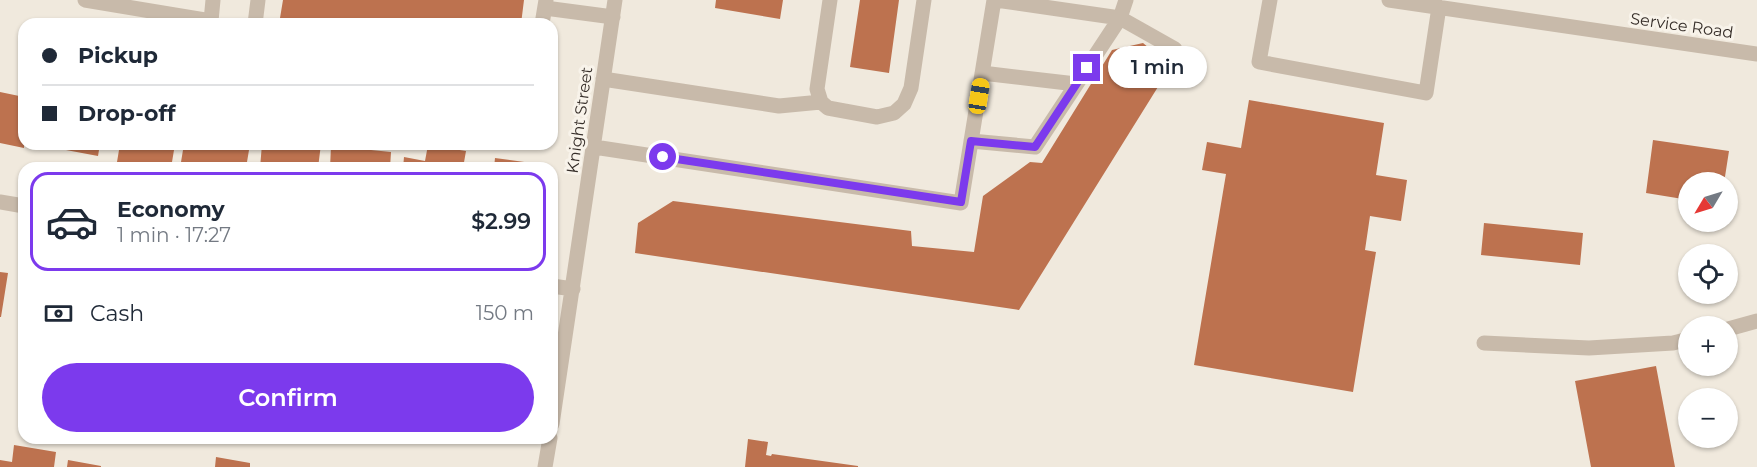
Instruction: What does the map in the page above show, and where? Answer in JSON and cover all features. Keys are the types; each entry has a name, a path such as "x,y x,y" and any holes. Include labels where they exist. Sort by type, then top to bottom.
{"street":[{"path":"85,0 126,3 197,18"},
{"path":"211,18 213,0"},
{"path":"256,18 258,0"},
{"name":"Knight Street","path":"558,385 615,0"},
{"path":"830,0 817,89 820,102 828,108 877,117 894,113 903,104 911,88 924,0"},
{"path":"594,147 961,202 995,0 1120,18 1175,49"},
{"path":"971,141 1035,147 1120,18 1126,0"},
{"path":"1270,0 1259,62 1426,93 1439,7"},
{"name":"Service Road","path":"1389,0 1757,54"},
{"path":"545,4 613,17"},
{"path":"982,73 1076,84"},
{"path":"603,79 779,106 820,102"},
{"path":"0,202 18,205"},
{"path":"558,287 573,289"},
{"path":"1738,326 1757,321"},
{"path":"1484,343 1589,348 1678,341"},
{"path":"545,467 549,444"}],"building":[{"path":"283,0 524,0 522,18 280,18"},
{"path":"716,0 783,0 780,19 715,8"},
{"path":"860,0 899,0 889,73 850,67"},
{"path":"1143,43 1171,66 1019,310 635,253 638,223 673,201 911,231 912,246 974,252 983,196 1030,162 1042,163 1112,50"},
{"path":"0,92 18,96 18,147 0,143"},
{"path":"1249,100 1384,123 1376,175 1407,180 1401,221 1370,216 1365,250 1376,252 1353,392 1194,365 1226,174 1202,170 1207,142 1241,148"},
{"path":"1653,140 1729,151 1726,172 1678,172 1678,198 1646,193"},
{"path":"66,150 99,150 98,156"},
{"path":"119,150 174,150 172,162 117,162"},
{"path":"183,150 249,150 247,162 181,162"},
{"path":"262,150 320,150 319,162 260,162"},
{"path":"331,150 391,152 390,162 330,162"},
{"path":"427,150 466,151 464,162 404,162 404,157 425,161"},
{"path":"495,158 524,162 495,162"},
{"path":"1484,223 1583,233 1580,265 1481,255"},
{"path":"0,272 8,273 1,317 0,317"},
{"path":"1656,366 1675,467 1591,467 1575,381"},
{"path":"748,439 768,442 766,455 858,467 745,467"},
{"path":"14,445 56,452 54,467 0,467 0,460 12,462"},
{"path":"216,457 250,463 250,467 215,467"},
{"path":"68,460 101,466 101,467 67,467"}],"route":[{"path":"663,157 961,202 971,141 1035,147 1087,68"}]}
